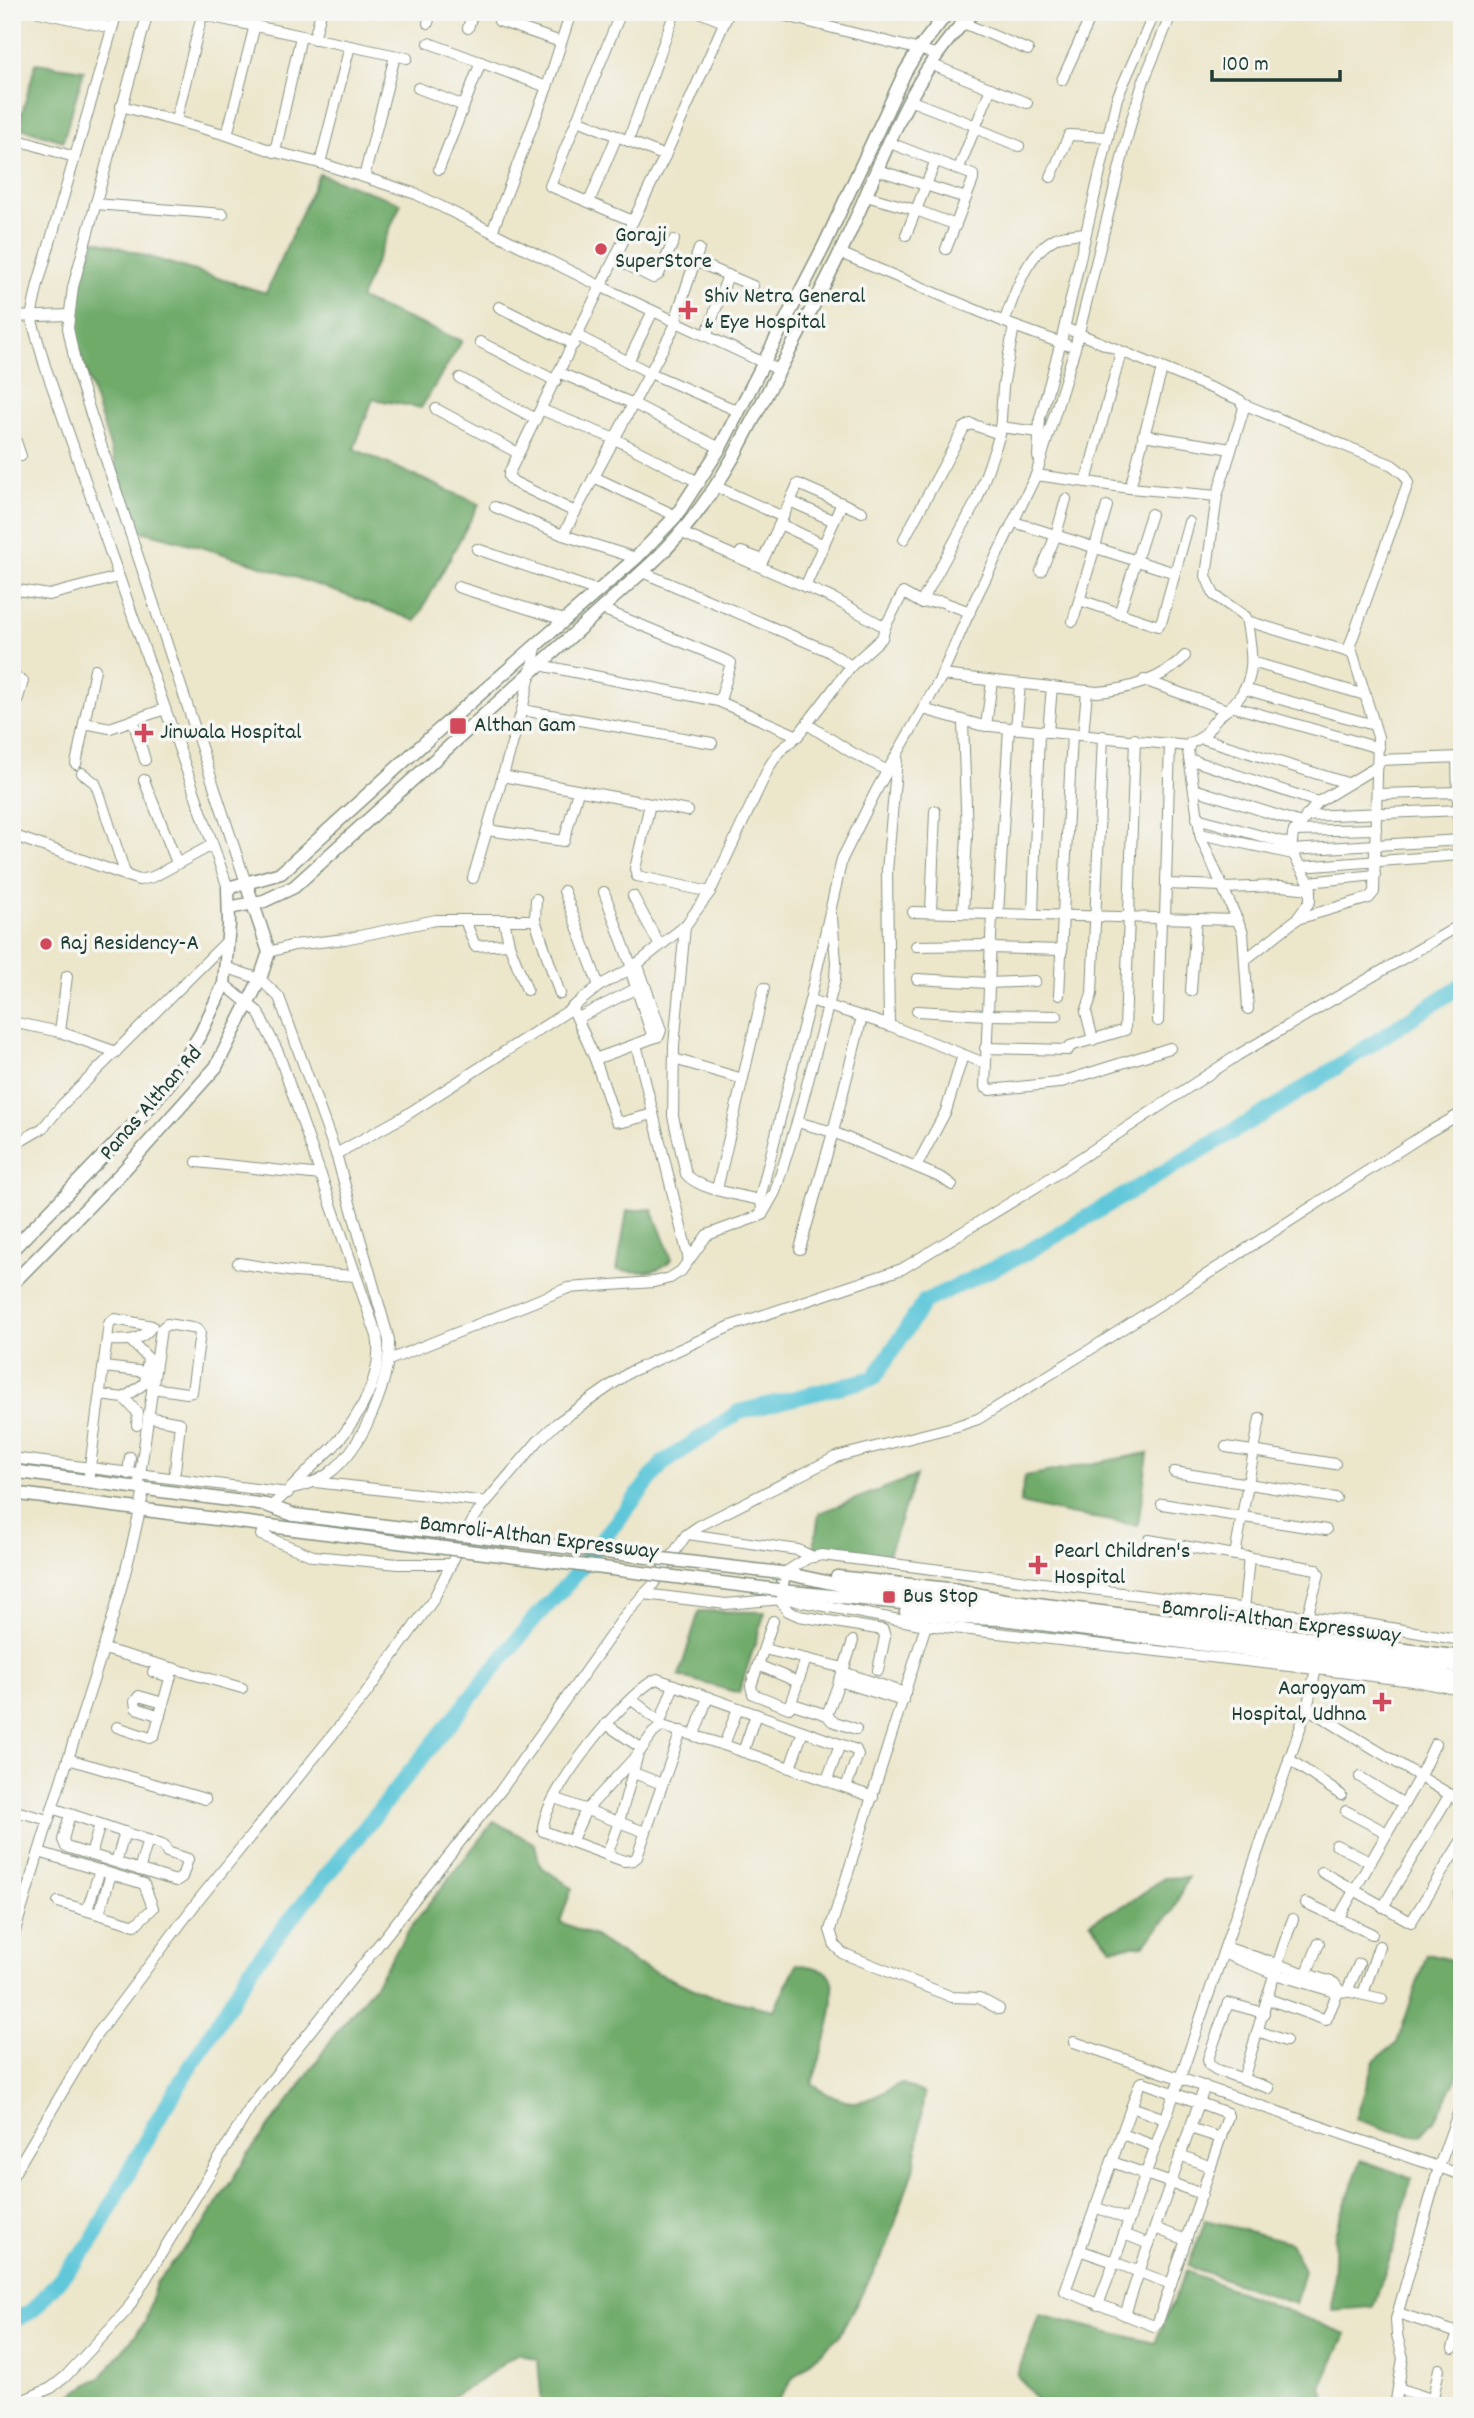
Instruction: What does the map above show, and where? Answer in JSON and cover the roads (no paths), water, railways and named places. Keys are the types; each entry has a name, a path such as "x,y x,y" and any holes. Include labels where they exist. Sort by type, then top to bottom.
{"main road":[{"path":"228,888 281,873 636,558 676,516 720,448 824,246 894,94 919,49 948,12"},
{"path":"229,908 264,901 294,887 304,879 603,609 682,533 717,487 779,370 840,253 909,100 933,59 974,12"},
{"path":"246,883 269,951"},
{"name":"Panas Althan Rd","path":"12,1250 124,1135 172,1080 201,1033 224,984 228,941 228,888"},
{"name":"Panas Althan Rd","path":"12,1284 125,1169 211,1075 260,979 269,951"},
{"path":"12,1471 89,1475 271,1506 294,1522"},
{"path":"237,1501 240,1486"},
{"path":"12,1493 37,1501 140,1510 265,1531 294,1522 958,1590 1005,1600 1460,1665"},
{"name":"Bamroli-Althan Expressway","path":"294,1522 781,1595"},
{"path":"781,1595 783,1573"},
{"path":"783,1573 855,1588 962,1601 1019,1612"},
{"path":"781,1595 1019,1612"},
{"path":"781,1595 962,1618 1014,1621 1462,1679"},
{"name":"Bamroli-Althan Expressway","path":"1019,1612 1460,1665"}],"street":[{"path":"39,12 112,28"},
{"path":"117,12 38,284 32,317 118,577 228,888"},
{"path":"148,12 73,288 68,328 77,372 246,883"},
{"path":"189,12 407,58"},
{"path":"314,39 321,12"},
{"path":"428,23 431,12"},
{"path":"468,28 473,12"},
{"path":"492,232 547,86 571,12"},
{"path":"621,12 550,186 634,221"},
{"path":"628,141 675,12"},
{"path":"575,512 511,479 509,473 634,221 727,17 699,12"},
{"path":"770,12 919,49 933,59 1027,103"},
{"path":"1062,80 1093,12"},
{"path":"1037,475 1040,418 1065,328 1117,98 1155,12"},
{"path":"762,1214 760,1200 842,859 942,676 1037,475 1079,334 1131,122 1144,80 1172,12"},
{"path":"176,120 202,15"},
{"path":"499,20 561,43"},
{"path":"963,23 1028,50"},
{"path":"227,135 255,24"},
{"path":"275,152 301,36"},
{"path":"429,43 547,86"},
{"path":"320,163 350,46"},
{"path":"364,177 395,56"},
{"path":"439,169 481,62"},
{"path":"418,88 464,106"},
{"path":"959,168 991,88"},
{"path":"909,100 1019,146"},
{"path":"121,106 227,135 416,194 602,287 779,370"},
{"path":"578,120 665,156"},
{"path":"1051,177 1069,135 1108,137"},
{"path":"589,202 617,136"},
{"path":"12,185 15,139 74,158"},
{"path":"890,144 973,175 946,249"},
{"path":"906,235 936,160"},
{"path":"878,170 966,198"},
{"path":"866,197 916,210 956,225"},
{"path":"95,204 223,214"},
{"path":"921,603 977,500 1000,430 1009,324 1025,271 1033,258 1057,238 1086,233"},
{"path":"615,259 653,278 659,274 674,240"},
{"path":"563,535 676,322 699,249"},
{"path":"840,253 1009,324 1075,348"},
{"path":"695,261 753,286"},
{"path":"706,336 728,275"},
{"path":"499,307 738,411"},
{"path":"628,362 653,311"},
{"path":"12,317 69,315"},
{"path":"1065,328 1392,465 1405,475 1408,483 1406,492 1350,645 1379,748 1374,892 1371,897 1297,919"},
{"path":"480,342 558,377 634,404 720,448"},
{"path":"1086,482 1121,352"},
{"path":"1130,488 1162,369"},
{"path":"460,378 539,415 615,439 700,482"},
{"path":"923,709 963,722 986,726 1188,746 1205,737 1216,719 1244,689 1252,662 1253,649 1247,617 1214,595 1206,576 1217,496 1243,404"},
{"path":"436,409 518,453"},
{"path":"904,538 964,428 971,424 1000,430 1039,432"},
{"path":"12,430 21,456"},
{"path":"1143,435 1231,449"},
{"path":"1037,475 1130,488 1217,496"},
{"path":"594,477 676,516"},
{"path":"726,545 763,560 797,486 801,484 862,512"},
{"path":"717,487 824,545"},
{"path":"1041,571 1056,535 1066,499"},
{"path":"790,501 834,521"},
{"path":"805,587 842,503"},
{"path":"1073,621 1107,506"},
{"path":"495,507 563,535 636,558"},
{"path":"1119,614 1151,514"},
{"path":"1014,522 1175,573"},
{"path":"1080,600 1158,626 1162,620 1189,522"},
{"path":"682,533 805,587 884,627"},
{"path":"477,548 598,591"},
{"path":"642,572 828,651 850,666"},
{"path":"12,589 49,595 118,577"},
{"path":"458,587 564,620"},
{"path":"336,1154 403,1117 572,1007 599,986 633,967 685,926 710,892 778,753 798,736 850,666 869,653 882,638 884,627 903,593 921,603 940,601 970,612"},
{"path":"603,609 731,663 720,701"},
{"path":"1247,621 1352,653"},
{"path":"473,878 535,669 537,644"},
{"path":"942,676 1087,691 1111,691 1177,665 1185,656"},
{"path":"1252,662 1365,695"},
{"path":"95,669 79,768 95,783 126,876"},
{"path":"535,669 720,701 798,736"},
{"path":"12,677 23,681 12,718"},
{"path":"1144,680 1229,708 1379,748"},
{"path":"986,726 992,681"},
{"path":"1020,684 1012,728 990,947 983,1084 990,1090 1058,1083 1170,1048"},
{"path":"1033,915 1044,731 1052,687"},
{"path":"1244,689 1374,725"},
{"path":"1059,995 1077,734 1087,691"},
{"path":"85,723 110,728 165,709"},
{"path":"522,710 712,743"},
{"path":"133,720 145,760"},
{"path":"963,722 967,835 963,913"},
{"path":"807,724 842,748 888,771"},
{"path":"1093,1040 1086,1012 1092,994 1103,736"},
{"path":"1201,738 1347,783"},
{"path":"985,1048 1068,1050 1070,1046 1125,1030 1135,739"},
{"path":"1158,1021 1170,743"},
{"path":"1188,746 1200,834 1243,933 1248,1009"},
{"path":"888,1026 887,871 898,754"},
{"path":"1246,959 1297,919 1310,901 1310,886 1300,867 1291,849 1294,831 1318,802 1378,763 1459,757 1461,858 1300,867"},
{"path":"1189,760 1318,802"},
{"path":"502,776 688,811"},
{"path":"144,780 177,863"},
{"path":"1194,789 1304,819 1377,812 1460,810"},
{"path":"487,830 564,841 578,790"},
{"path":"1377,794 1460,792"},
{"path":"650,804 636,873 641,878 710,892"},
{"path":"931,912 935,811"},
{"path":"1197,818 1291,849"},
{"path":"1294,831 1376,829"},
{"path":"1200,834 1291,849 1461,840"},
{"path":"12,835 126,876 145,880 212,845"},
{"path":"1166,884 1223,887 1310,886 1374,875"},
{"path":"564,891 599,986"},
{"path":"595,1059 659,1036 661,1030 640,986 604,892"},
{"path":"633,896 660,946"},
{"path":"536,899 536,920 560,994"},
{"path":"389,1360 561,1290 576,1286 662,1281 681,1271 707,1235 762,1214 775,1192 797,1122 836,971 831,907"},
{"path":"913,912 1238,920"},
{"path":"1191,991 1196,919"},
{"path":"269,951 436,920 536,920"},
{"path":"465,920 475,946 509,944"},
{"path":"505,920 509,944 527,990"},
{"path":"12,2177 95,2037 191,1910 365,1695 433,1600 473,1520 539,1440 557,1423 630,1372 730,1326 902,1269 1041,1184 1238,1055 1462,924"},
{"path":"685,926 674,1059 673,1116 686,1174 691,1180 760,1200"},
{"path":"13,1144 43,1128 62,1105 228,941"},
{"path":"916,946 1062,950"},
{"path":"12,1458 89,1475 128,1474 141,1485 240,1486 290,1491 328,1474 346,1458 378,1398 389,1360 389,1340 336,1154 279,997 260,979 225,967"},
{"path":"60,1031 67,976"},
{"path":"917,979 988,983 1035,981"},
{"path":"224,984 258,1012 278,1052 379,1347 372,1384 350,1425 334,1447 271,1506"},
{"path":"578,1018 640,986"},
{"path":"717,1189 764,988"},
{"path":"810,1000 888,1026 984,1063"},
{"path":"572,1007 595,1059 616,1121 623,1122 653,1114"},
{"path":"917,1011 986,1016 1057,1016"},
{"path":"800,1249 862,1017"},
{"path":"12,1022 60,1031 116,1052"},
{"path":"636,1044 689,1260"},
{"path":"916,1167 946,1111 963,1055"},
{"path":"674,1059 743,1079"},
{"path":"12,2405 51,2388 65,2377 127,2310 251,2106 502,1790 626,1614 688,1534 836,1457 978,1419 1462,1113"},
{"path":"797,1122 833,1132 952,1185"},
{"path":"197,1161 321,1175"},
{"path":"238,1263 295,1272 356,1276"},
{"path":"89,1475 111,1320 152,1325 150,1330 132,1342"},
{"path":"12,1941 48,1819 104,1648 140,1510 148,1417 152,1388 162,1326 167,1324 198,1329 201,1333 192,1392 152,1388"},
{"path":"107,1339 132,1342 148,1357 145,1383 124,1398"},
{"path":"104,1367 147,1372"},
{"path":"100,1395 124,1398 138,1413 137,1425"},
{"path":"148,1417 180,1423 175,1471"},
{"path":"1235,1555 1260,1418"},
{"path":"1226,1447 1335,1464"},
{"path":"128,1474 131,1457"},
{"path":"1174,1472 1336,1498"},
{"path":"314,1482 486,1502"},
{"path":"1162,1504 1326,1530"},
{"path":"265,1531 313,1556 398,1564 451,1564"},
{"path":"688,1534 798,1550 813,1557"},
{"path":"1149,1540 1316,1569 1319,1574 1307,1617"},
{"path":"783,1573 822,1555 1307,1617 1462,1640"},
{"path":"1244,1609 1250,1557"},
{"path":"644,1594 726,1604 781,1595 926,1625 1315,1669 1462,1690"},
{"path":"781,1595 788,1611 799,1616 883,1630 885,1637 878,1670"},
{"path":"773,1621 751,1688 752,1694 786,1708 806,1659"},
{"path":"926,1625 830,1930 835,1946 842,1953 952,1997 979,1998 999,2009"},
{"path":"827,1715 853,1641"},
{"path":"104,1648 172,1673 242,1688"},
{"path":"764,1649 806,1659 904,1697"},
{"path":"758,1665 798,1682"},
{"path":"1098,2305 1180,2078 1307,1708 1315,1669"},
{"path":"153,1672 172,1673"},
{"path":"117,1727 152,1738 172,1673"},
{"path":"681,1731 633,1860 624,1861 543,1831 543,1823 555,1798 582,1752 606,1724 654,1680 757,1714 858,1753 846,1787"},
{"path":"571,1842 586,1810 661,1724 674,1685"},
{"path":"160,1716 136,1708 135,1701 139,1696 163,1703"},
{"path":"694,1735 708,1697"},
{"path":"631,1699 661,1724 873,1797"},
{"path":"790,1703 827,1715 832,1721 856,1730"},
{"path":"724,1745 738,1708"},
{"path":"1307,1708 1462,1802"},
{"path":"743,1752 757,1714"},
{"path":"606,1724 639,1751"},
{"path":"790,1768 803,1731"},
{"path":"827,1780 840,1744"},
{"path":"1339,1917 1420,1776 1435,1744"},
{"path":"607,1855 639,1751"},
{"path":"68,1759 205,1799"},
{"path":"1289,1759 1341,1795"},
{"path":"634,1773 662,1784"},
{"path":"1360,1777 1404,1804"},
{"path":"1383,1907 1450,1794"},
{"path":"555,1798 645,1832"},
{"path":"52,1808 125,1832 164,1846 166,1852 189,1861 178,1881 63,1844 70,1814"},
{"path":"12,1810 48,1819"},
{"path":"1346,1811 1387,1833"},
{"path":"91,1855 100,1824"},
{"path":"116,1862 125,1832"},
{"path":"12,1838 12,1846"},
{"path":"139,1870 148,1840"},
{"path":"1322,1872 1405,1920 1413,1920 1462,1840"},
{"path":"1336,1845 1370,1862"},
{"path":"39,1852 144,1884 152,1910 135,1924 58,1902"},
{"path":"86,1910 100,1870"},
{"path":"99,1914 111,1874"},
{"path":"1462,1888 1462,1900"},
{"path":"1306,1903 1372,1934"},
{"path":"1243,2079 1293,1919"},
{"path":"1306,1975 1319,1943"},
{"path":"1363,1994 1379,1946"},
{"path":"1224,1950 1332,1991 1382,1998"},
{"path":"1268,1999 1326,2020 1359,1964"},
{"path":"1276,1970 1334,1983 1343,1991"},
{"path":"1264,2013 1228,2003 1208,2059 1212,2067 1269,2088"},
{"path":"1258,2031 1286,2041"},
{"path":"1074,2042 1462,2175"},
{"path":"1142,2082 1199,2103 1228,2114 1157,2324 1154,2326 1065,2291 1142,2082"},
{"path":"1125,2315 1205,2086"},
{"path":"1395,2406 1403,2358 1396,2328 1398,2314 1440,2167 1462,2102"},
{"path":"1131,2107 1165,2119"},
{"path":"1190,2128 1221,2138"},
{"path":"1122,2134 1155,2146"},
{"path":"1180,2155 1211,2167"},
{"path":"1112,2162 1202,2194"},
{"path":"1095,2207 1129,2220"},
{"path":"1155,2228 1186,2241"},
{"path":"1124,2234 1149,2244"},
{"path":"1079,2250 1171,2284"},
{"path":"1398,2314 1458,2333"},
{"path":"1453,2348 1462,2321"},
{"path":"1432,2403 1439,2369"},
{"path":"1398,2388 1432,2403 1452,2406"}],"waterway":[{"path":"12,2321 32,2311 91,2243 153,2127 252,1967 531,1623 569,1582 663,1463 739,1412 874,1378 925,1301 1024,1254 1280,1104 1462,985"}],"place":[{"name":"Goraji SuperStore","path":"601,249"},
{"name":"Shiv Netra General & Eye Hospital","path":"688,310"},
{"name":"Althan Gam","path":"458,726"},
{"name":"Jinwala Hospital","path":"144,733"},
{"name":"Raj Residency-A","path":"46,944"},
{"name":"Pearl Children's Hospital","path":"1038,1565"},
{"name":"Bus Stop","path":"889,1597"},
{"name":"Aarogyam Hospital, Udhna","path":"1382,1702"}]}
